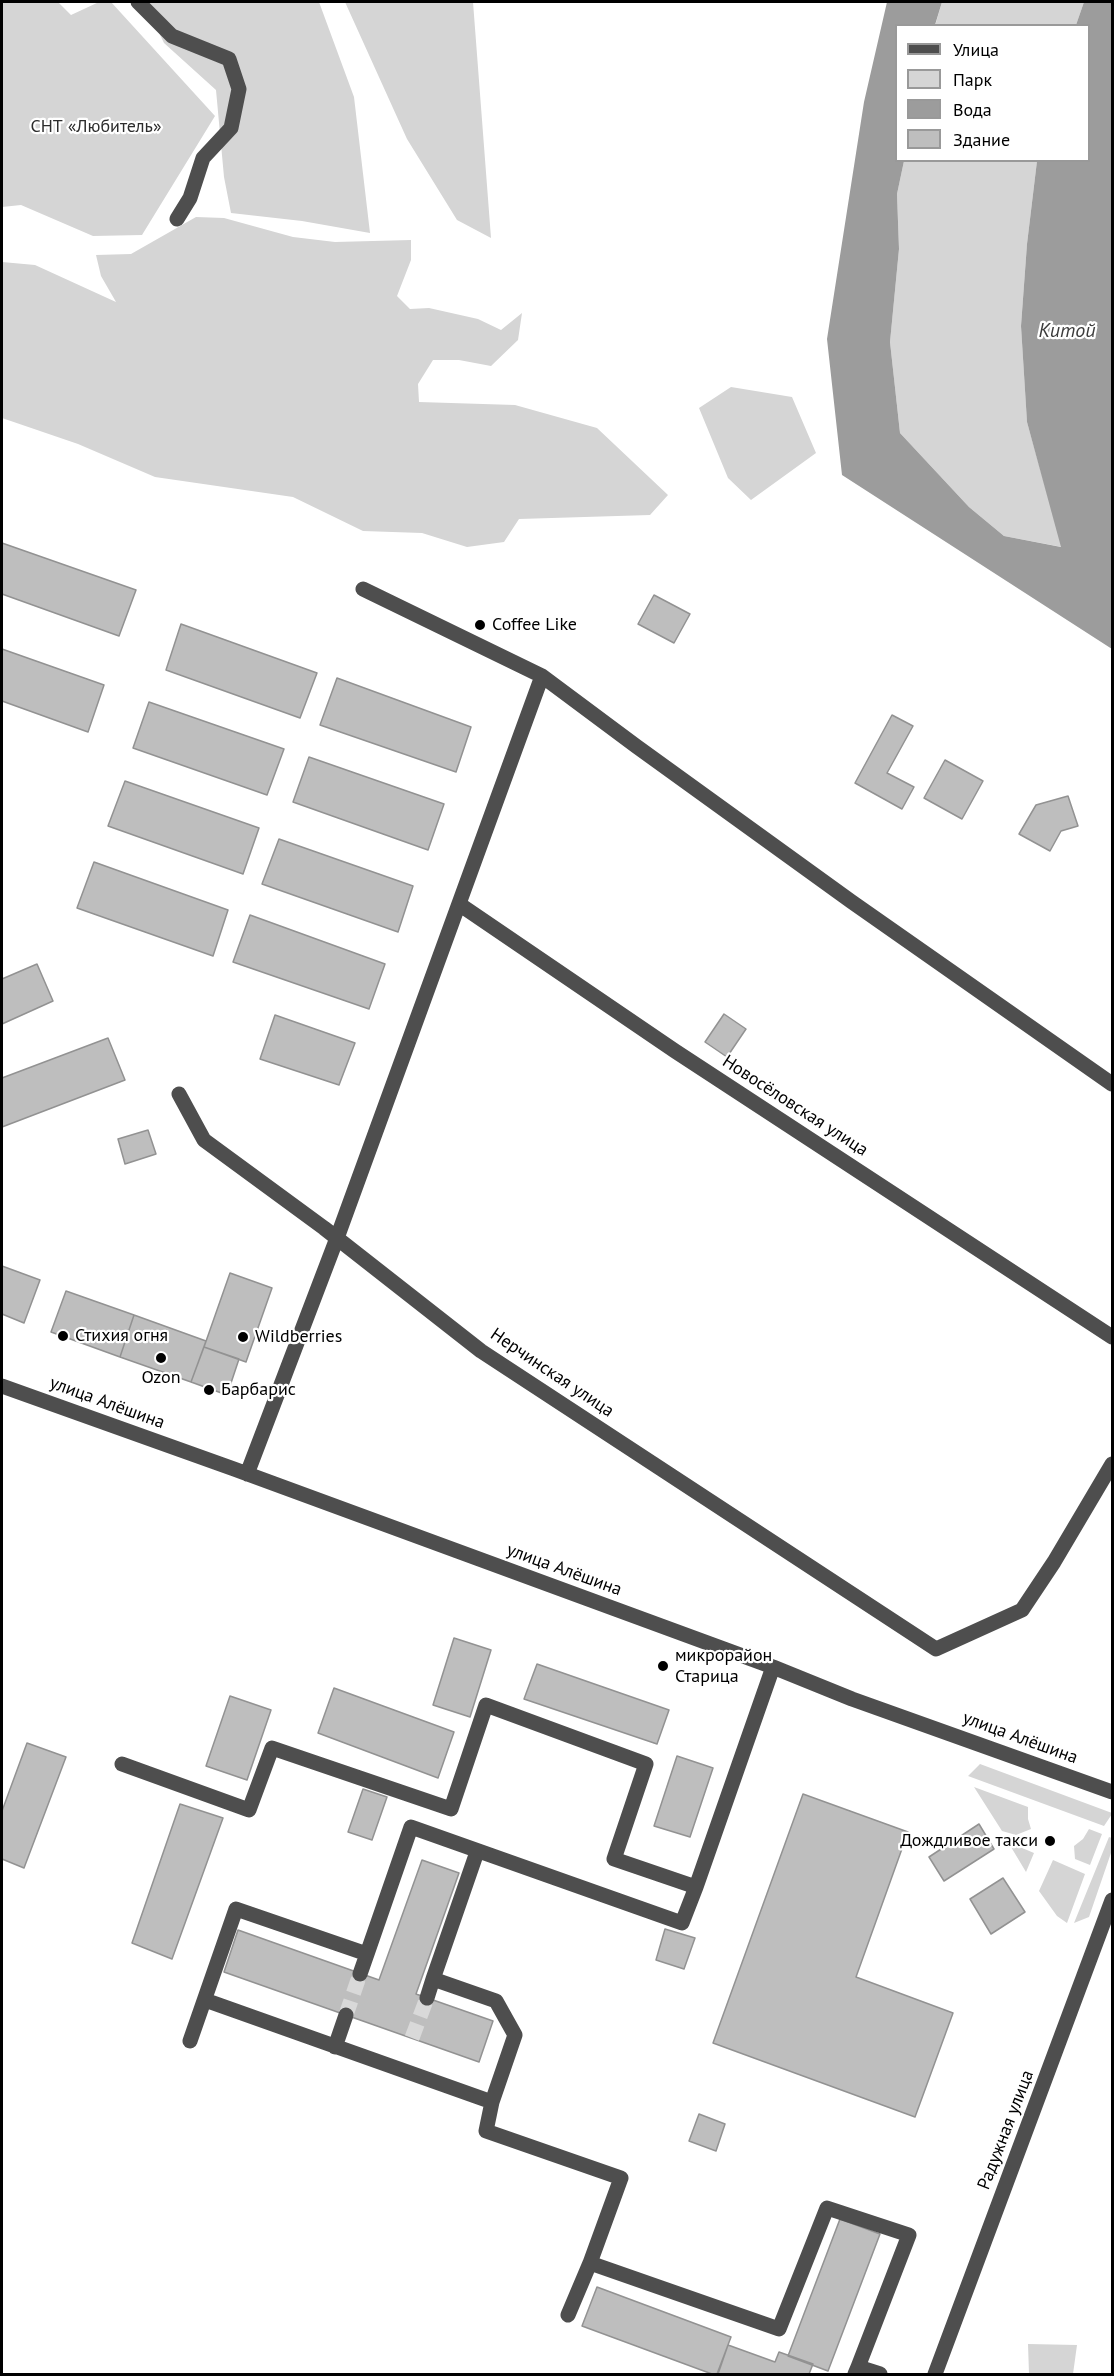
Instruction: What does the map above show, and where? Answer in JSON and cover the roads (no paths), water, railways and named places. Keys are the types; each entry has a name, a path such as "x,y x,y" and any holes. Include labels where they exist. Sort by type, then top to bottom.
{"street":[{"path":"138,2 172,36 229,59 239,89 231,128 203,158 190,198 177,219"},
{"path":"363,589 542,676 852,902 1113,1084"},
{"path":"247,1474 337,1238 542,676"},
{"name":"Новосёловская улица","path":"459,904 685,1057 1113,1337"},
{"name":"Нерчинская улица","path":"179,1094 204,1140 337,1238 481,1351 936,1649 1022,1610 1113,1464"},
{"name":"улица Алёшина","path":"2,1386 773,1667 852,1699 1113,1792"},
{"path":"360,1974 411,1827 682,1923 773,1667"},
{"path":"122,1764 249,1810 272,1748 451,1809 486,1704 646,1764 614,1859 696,1887"},
{"path":"426,1998 477,1852"},
{"name":"Радужная улица","path":"935,2374 1113,1900"},
{"path":"190,2041 236,1909 367,1954"},
{"path":"433,1979 496,2001 515,2035 492,2102 486,2131 621,2178 568,2315"},
{"path":"206,2000 492,2102"},
{"path":"334,2047 346,2015"},
{"path":"590,2263 779,2329 827,2208 909,2235 857,2371 880,2374"}],"water":[{"name":"Китой","path":"887,2 942,2 935,24 895,24 895,162 904,162 897,194 899,249 890,342 900,433 969,507 1004,536 1061,547 1027,422 1021,326 1027,244 1037,162 1090,162 1090,24 1076,24 1084,2 1112,2 1112,649 842,475 827,339 864,102"}],"tunnel":[{"path":"346,2015 360,1974"},
{"path":"412,2038 427,1998"}],"place":[{"name":"Coffee Like","path":"480,625"},
{"name":"Стихия огня","path":"63,1336"},
{"name":"Wildberries","path":"243,1337"},
{"name":"Ozon","path":"161,1358"},
{"name":"Барбарис","path":"209,1390"},
{"name":"микрорайон Старица","path":"663,1666"},
{"name":"Дождливое такси","path":"1050,1841"}],"park label":[{"name":"СНТ «Любитель»","path":"96,127"}]}
